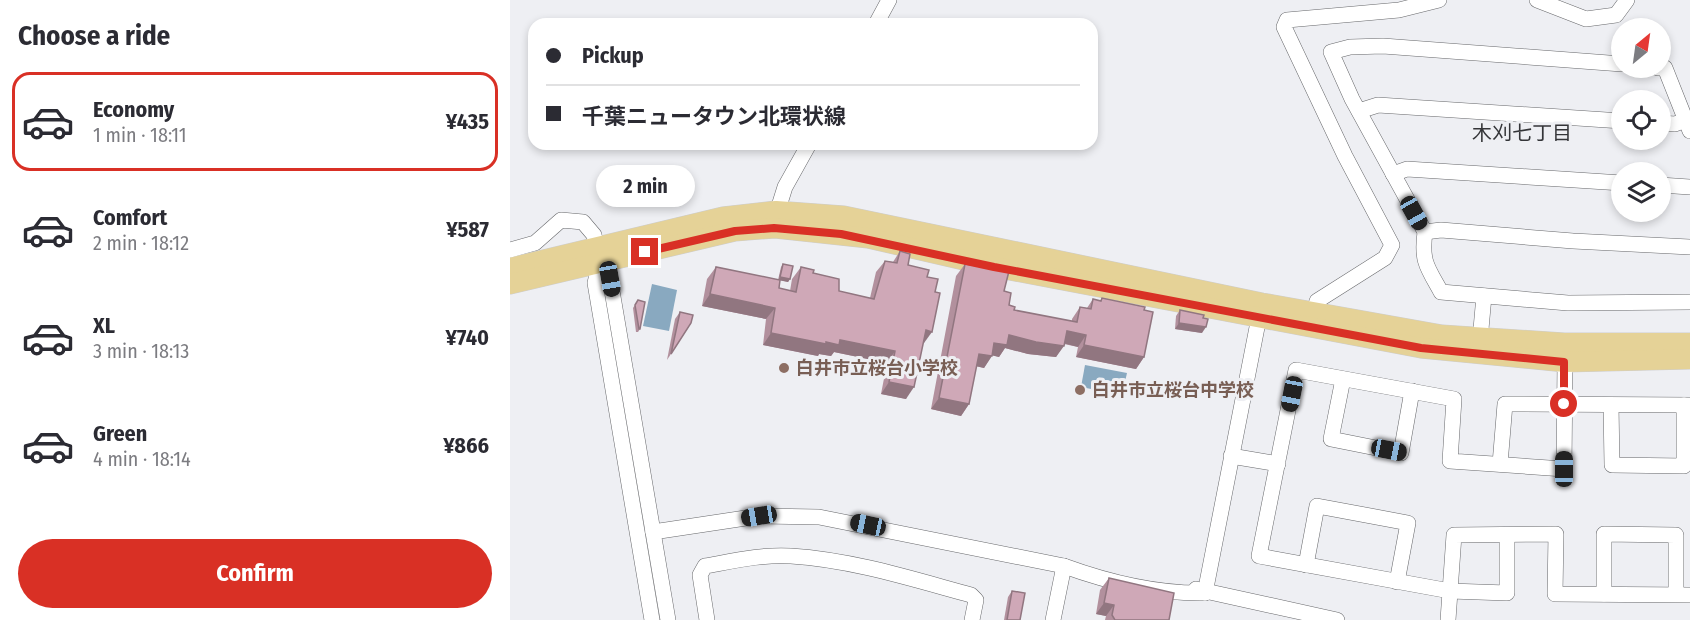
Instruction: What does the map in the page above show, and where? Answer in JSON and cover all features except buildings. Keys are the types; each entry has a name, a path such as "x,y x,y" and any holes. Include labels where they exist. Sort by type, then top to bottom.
{"main road":[{"path":"510,284 723,217 775,219 844,216 1421,348 1564,362 1690,359"},
{"path":"510,268 598,255"},
{"path":"1261,311 1314,312 1480,340 1690,343"}],"street":[{"path":"880,18 890,0"},
{"path":"1314,312 1317,301 1385,258 1392,245 1345,156 1284,27 1287,20 1399,10 1439,0"},
{"path":"1537,0 1586,19 1616,15 1627,0"},
{"path":"1611,63 1383,45 1350,47 1331,52 1359,111 1425,232 1422,254 1424,262 1441,292 1569,303 1690,302"},
{"path":"1669,78 1688,126"},
{"path":"1359,111 1378,105 1611,120"},
{"path":"1671,124 1688,126"},
{"path":"775,219 785,187 806,150"},
{"path":"1393,174 1407,169 1611,182"},
{"path":"1671,186 1690,187"},
{"path":"510,250 535,243 554,224 568,219 589,227 598,255 610,279 668,620"},
{"path":"1425,232 1442,230 1573,241 1690,246"},
{"path":"598,255 595,282 652,620"},
{"path":"1480,340 1484,296"},
{"path":"1205,593 1261,311"},
{"path":"1506,535 1507,593 1450,591 1259,556 1296,370 1454,399 1450,460 1564,469 1564,362"},
{"path":"1343,379 1331,439 1401,453 1412,392"},
{"path":"1500,464 1505,404 1564,404 1687,405 1684,465 1612,465 1611,405"},
{"path":"1231,456 1278,464"},
{"path":"1306,565 1317,506 1408,523 1396,582"},
{"path":"654,532 759,516 819,517 1064,566 1089,565 1181,583 1205,593 1337,620"},
{"path":"1448,620 1454,535 1556,534 1556,594 1604,594 1683,594 1676,535 1604,534 1604,594"},
{"path":"707,620 700,575 705,566 748,558 790,555 848,563 971,595 976,600 972,620"},
{"path":"1053,620 1064,566"}],"water":[{"path":"652,284 677,290 669,331 643,326"},
{"path":"1085,365 1127,373 1122,395 1081,387"}],"place":[{"name":"白井市立桜台小学校","path":"784,368"},
{"name":"白井市立桜台中学校","path":"1080,390"}],"district":[{"name":"木刈七丁目","path":"1522,133"}],"route":[{"path":"645,252 735,231 774,228 868,238 994,267 1421,348 1471,355 1564,362 1564,404"}]}
